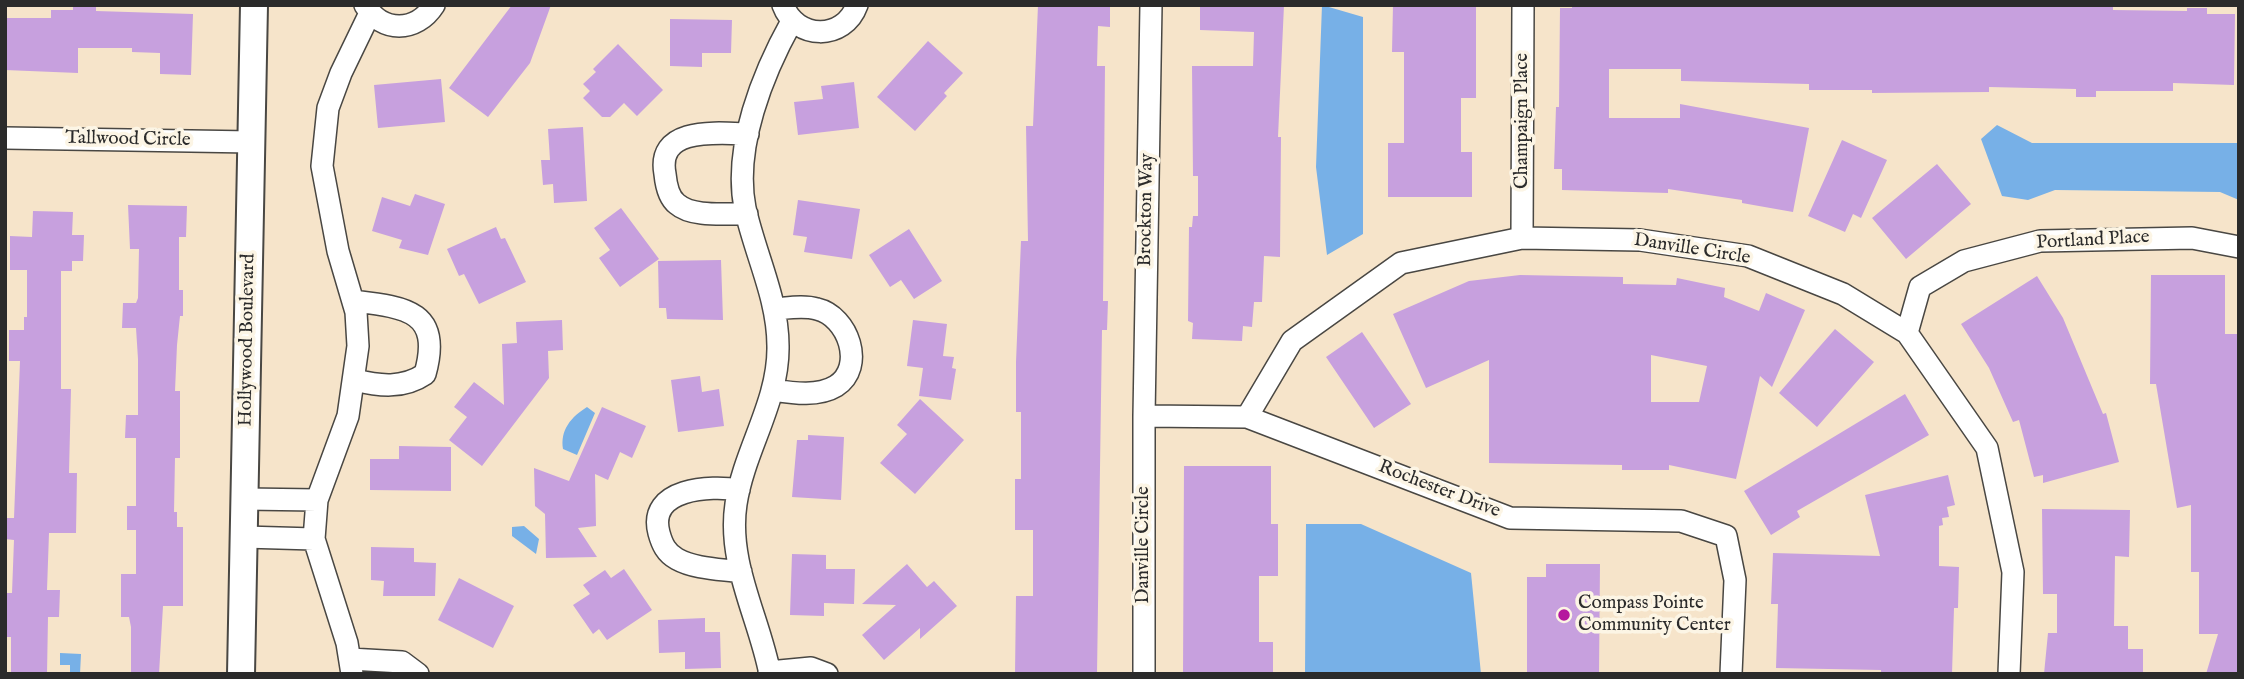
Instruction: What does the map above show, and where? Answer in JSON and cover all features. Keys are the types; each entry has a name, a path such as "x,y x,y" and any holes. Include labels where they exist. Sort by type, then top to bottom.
{"street":[{"name":"Hollywood Boulevard","path":"241,674 254,5"},
{"path":"418,674 402,662 351,666 314,538 317,500 348,416 358,346 353,301 324,192 321,166 328,108 367,9 380,21 400,27 420,21 434,5"},
{"path":"827,674 811,667 769,673 741,572 734,530 739,490 772,390 778,347 774,309 747,214 743,182 748,134 787,13 810,31 831,31 848,20 857,5"},
{"name":"Brockton Way","path":"1144,416 1151,5"},
{"name":"Champaign Place","path":"1522,238 1524,5"},
{"path":"747,214 690,210 677,204 670,194 664,170 666,155 682,138 712,133 748,134"},
{"name":"Tallwood Circle","path":"5,138 252,142"},
{"name":"Danville Circle","path":"1248,417 1292,341 1401,263 1522,238 1640,240 1748,256 1843,294 1907,333 1987,448 2013,572 2009,674"},
{"name":"Portland Place","path":"1907,333 1920,287 1964,261 2040,241 2192,238 2239,247"},
{"path":"353,301 411,311 422,320 429,344 425,374 413,382 379,386 355,380"},
{"path":"772,390 807,393 835,387 845,379 851,353 843,328 836,318 820,309 774,309"},
{"name":"Rochester Drive","path":"1144,416 1248,417 1510,517 1681,521 1726,536 1735,580 1731,674"},
{"name":"Danville Circle","path":"1144,416 1144,674"},
{"path":"739,490 710,487 678,494 665,504 658,515 657,527 667,551 677,559 694,566 741,572"},
{"path":"245,499 317,500"},
{"path":"244,537 314,538"}],"water":[{"path":"1322,5 1363,17 1363,234 1327,255 1316,167"},
{"path":"1997,125 2032,143 2239,143 2239,200 2220,192 2055,190 2028,200 2002,196 1981,139"},
{"path":"587,407 595,413 577,455 563,449 563,436 576,415"},
{"path":"1306,524 1361,524 1471,573 1481,674 1305,674"},
{"path":"524,526 539,539 536,554 512,536 512,527"},
{"path":"60,653 81,654 80,674 70,674 70,665 60,665"}],"building":[{"path":"73,5 96,5 96,11 193,14 191,75 160,74 160,53 132,52 132,48 78,48 78,73 5,70 5,18 51,18 51,10 73,10"},
{"path":"512,5 551,5 530,63 488,117 449,88"},
{"path":"1038,5 1110,5 1110,27 1098,26 1097,66 1105,66 1103,301 1108,301 1107,330 1102,330 1097,674 1015,674 1016,596 1033,596 1033,530 1015,530 1015,479 1021,479 1021,412 1016,412 1016,362 1021,241 1028,241 1026,126 1033,126"},
{"path":"1200,5 1284,5 1278,137 1281,137 1280,257 1264,256 1262,302 1254,302 1252,327 1243,326 1242,341 1192,339 1193,323 1188,321 1189,227 1192,227 1193,216 1198,216 1198,176 1193,176 1192,66 1253,66 1254,32 1200,30"},
{"path":"1393,5 1476,5 1476,98 1461,98 1461,152 1472,152 1472,197 1388,197 1388,143 1404,143 1404,52 1392,52"},
{"path":"1572,5 2053,5 2113,7 2113,10 2187,11 2187,8 2207,8 2207,14 2235,14 2234,85 2173,83 2173,91 2096,91 2096,97 2076,97 2076,89 1989,87 1989,92 1872,93 1872,90 1809,90 1809,84 1681,81 1681,69 1609,69 1609,118 1680,118 1680,104 1809,128 1793,212 1742,203 1742,200 1668,189 1668,193 1562,190 1562,169 1554,169 1556,107 1559,107 1560,8 1572,8"},
{"path":"670,19 732,20 731,53 702,53 702,67 670,66"},
{"path":"928,41 963,73 944,93 947,96 915,131 877,97"},
{"path":"618,44 663,90 637,116 624,103 610,117 602,117 583,98 590,91 583,84 596,72 593,69"},
{"path":"441,79 445,122 378,128 374,85"},
{"path":"854,82 859,128 798,135 794,102 823,99 821,86"},
{"path":"583,127 587,201 554,203 553,184 543,185 541,160 550,160 548,129"},
{"path":"1842,140 1887,160 1861,218 1853,214 1845,232 1808,216"},
{"path":"1937,164 1971,204 1906,259 1872,218"},
{"path":"415,194 445,204 428,255 399,248 402,240 372,231 382,197 410,206"},
{"path":"798,200 860,209 852,259 804,252 807,237 793,235"},
{"path":"128,205 187,206 186,237 179,237 179,290 183,290 183,316 180,316 175,391 180,391 180,458 175,458 174,512 177,512 177,527 183,527 183,606 163,606 159,674 131,674 131,627 129,617 121,617 121,574 136,574 136,530 127,530 127,506 136,506 136,438 125,438 126,415 138,415 138,359 136,328 122,328 123,303 136,303 138,298 139,249 130,249"},
{"path":"621,208 659,259 620,287 599,258 610,250 594,228"},
{"path":"33,211 73,212 72,235 84,235 83,261 72,261 72,271 61,271 61,389 71,389 69,473 77,473 76,533 49,533 47,590 60,590 59,617 48,617 47,674 11,674 11,637 5,637 6,593 12,593 14,540 5,539 5,518 14,518 20,361 9,361 9,330 24,330 24,317 27,317 27,270 10,270 10,236 32,237"},
{"path":"496,227 501,239 505,238 526,282 479,304 464,274 459,276 447,249"},
{"path":"909,229 942,281 914,299 901,280 890,287 869,255"},
{"path":"721,260 723,320 667,319 666,308 659,308 658,261"},
{"path":"1520,275 1623,277 1623,284 1676,285 1677,278 1725,288 1724,297 1759,311 1766,293 1805,310 1772,387 1760,376 1736,479 1669,465 1669,470 1622,470 1622,465 1489,463 1489,360 1426,388 1393,314 1469,281","holes":["1651,355 1707,366 1699,402 1651,402"]},
{"path":"2151,275 2225,275 2225,334 2239,334 2239,674 2206,674 2218,634 2199,634 2199,572 2191,572 2191,505 2177,508 2156,384 2150,384"},
{"path":"2037,276 2063,318 2103,414 2106,413 2119,462 2043,483 2043,475 2034,477 2019,420 2013,422 1989,368 1961,324"},
{"path":"562,320 563,350 548,351 549,378 482,466 449,440 467,417 454,407 474,382 504,405 502,344 517,343 516,322"},
{"path":"913,320 947,324 943,356 954,357 952,368 956,369 951,400 919,396 923,368 907,366"},
{"path":"1835,329 1874,362 1817,427 1779,393"},
{"path":"1362,332 1411,404 1374,428 1326,357"},
{"path":"700,376 702,392 719,389 724,426 678,432 671,380"},
{"path":"1905,394 1929,435 1797,511 1800,517 1771,535 1744,491"},
{"path":"920,399 964,440 915,494 880,463 907,434 897,425"},
{"path":"602,407 646,426 632,458 620,452 608,480 595,474 596,526 578,528 597,557 546,558 545,514 535,506 534,468 569,481"},
{"path":"808,435 844,437 841,500 792,497 797,440 808,440"},
{"path":"399,446 451,447 451,491 370,490 370,459 399,459"},
{"path":"1184,466 1271,466 1271,524 1278,524 1278,576 1259,576 1259,642 1273,642 1273,674 1183,674"},
{"path":"1948,475 1955,505 1947,507 1949,517 1942,518 1943,525 1939,526 1939,566 1959,567 1958,608 1954,608 1952,674 1881,674 1881,670 1776,668 1778,604 1771,604 1773,553 1880,556 1865,495"},
{"path":"2042,509 2130,510 2129,557 2115,556 2114,626 2128,626 2128,649 2143,649 2143,674 2044,674 2048,633 2057,633 2057,594 2043,594"},
{"path":"371,547 414,548 414,562 436,563 435,596 383,596 384,581 371,580"},
{"path":"792,554 826,555 826,569 855,569 854,604 824,603 824,616 790,615"},
{"path":"907,564 927,587 934,581 957,606 920,639 920,628 884,660 862,635 896,605 862,604"},
{"path":"1546,564 1600,564 1599,674 1527,674 1527,577 1546,577"},
{"path":"624,569 652,610 607,640 599,629 593,634 573,605 590,594 583,585 605,570 611,578"},
{"path":"459,578 514,606 493,648 438,620"},
{"path":"705,618 705,632 720,632 721,668 685,669 685,652 659,653 658,620"}],"place":[{"name":"Compass Pointe Community Center","path":"1564,615"}]}
